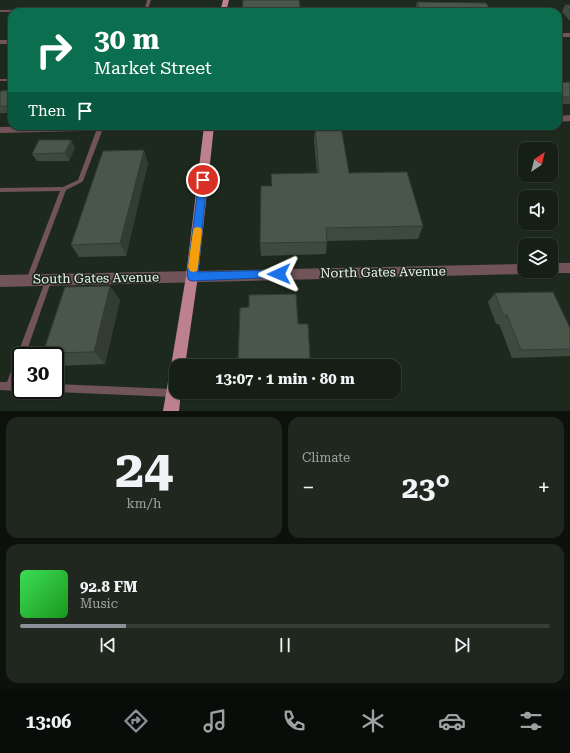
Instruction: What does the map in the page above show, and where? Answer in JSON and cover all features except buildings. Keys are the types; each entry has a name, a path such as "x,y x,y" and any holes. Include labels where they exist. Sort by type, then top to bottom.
{"main road":[{"path":"179,359 192,276 209,130"},
{"path":"170,411 172,399"}],"street":[{"path":"558,268 570,268"},
{"name":"North Gates Avenue","path":"192,276 518,269"},
{"name":"South Gates Avenue","path":"0,280 192,276"}],"lane":[{"path":"0,190 64,189 80,181 100,130"},
{"path":"29,280 64,189"},
{"path":"0,386 10,386 49,279"},
{"path":"64,388 169,393"}],"slow traffic":[{"path":"193,267 197,231"}],"route":[{"path":"203,180 192,276 279,274"}]}
